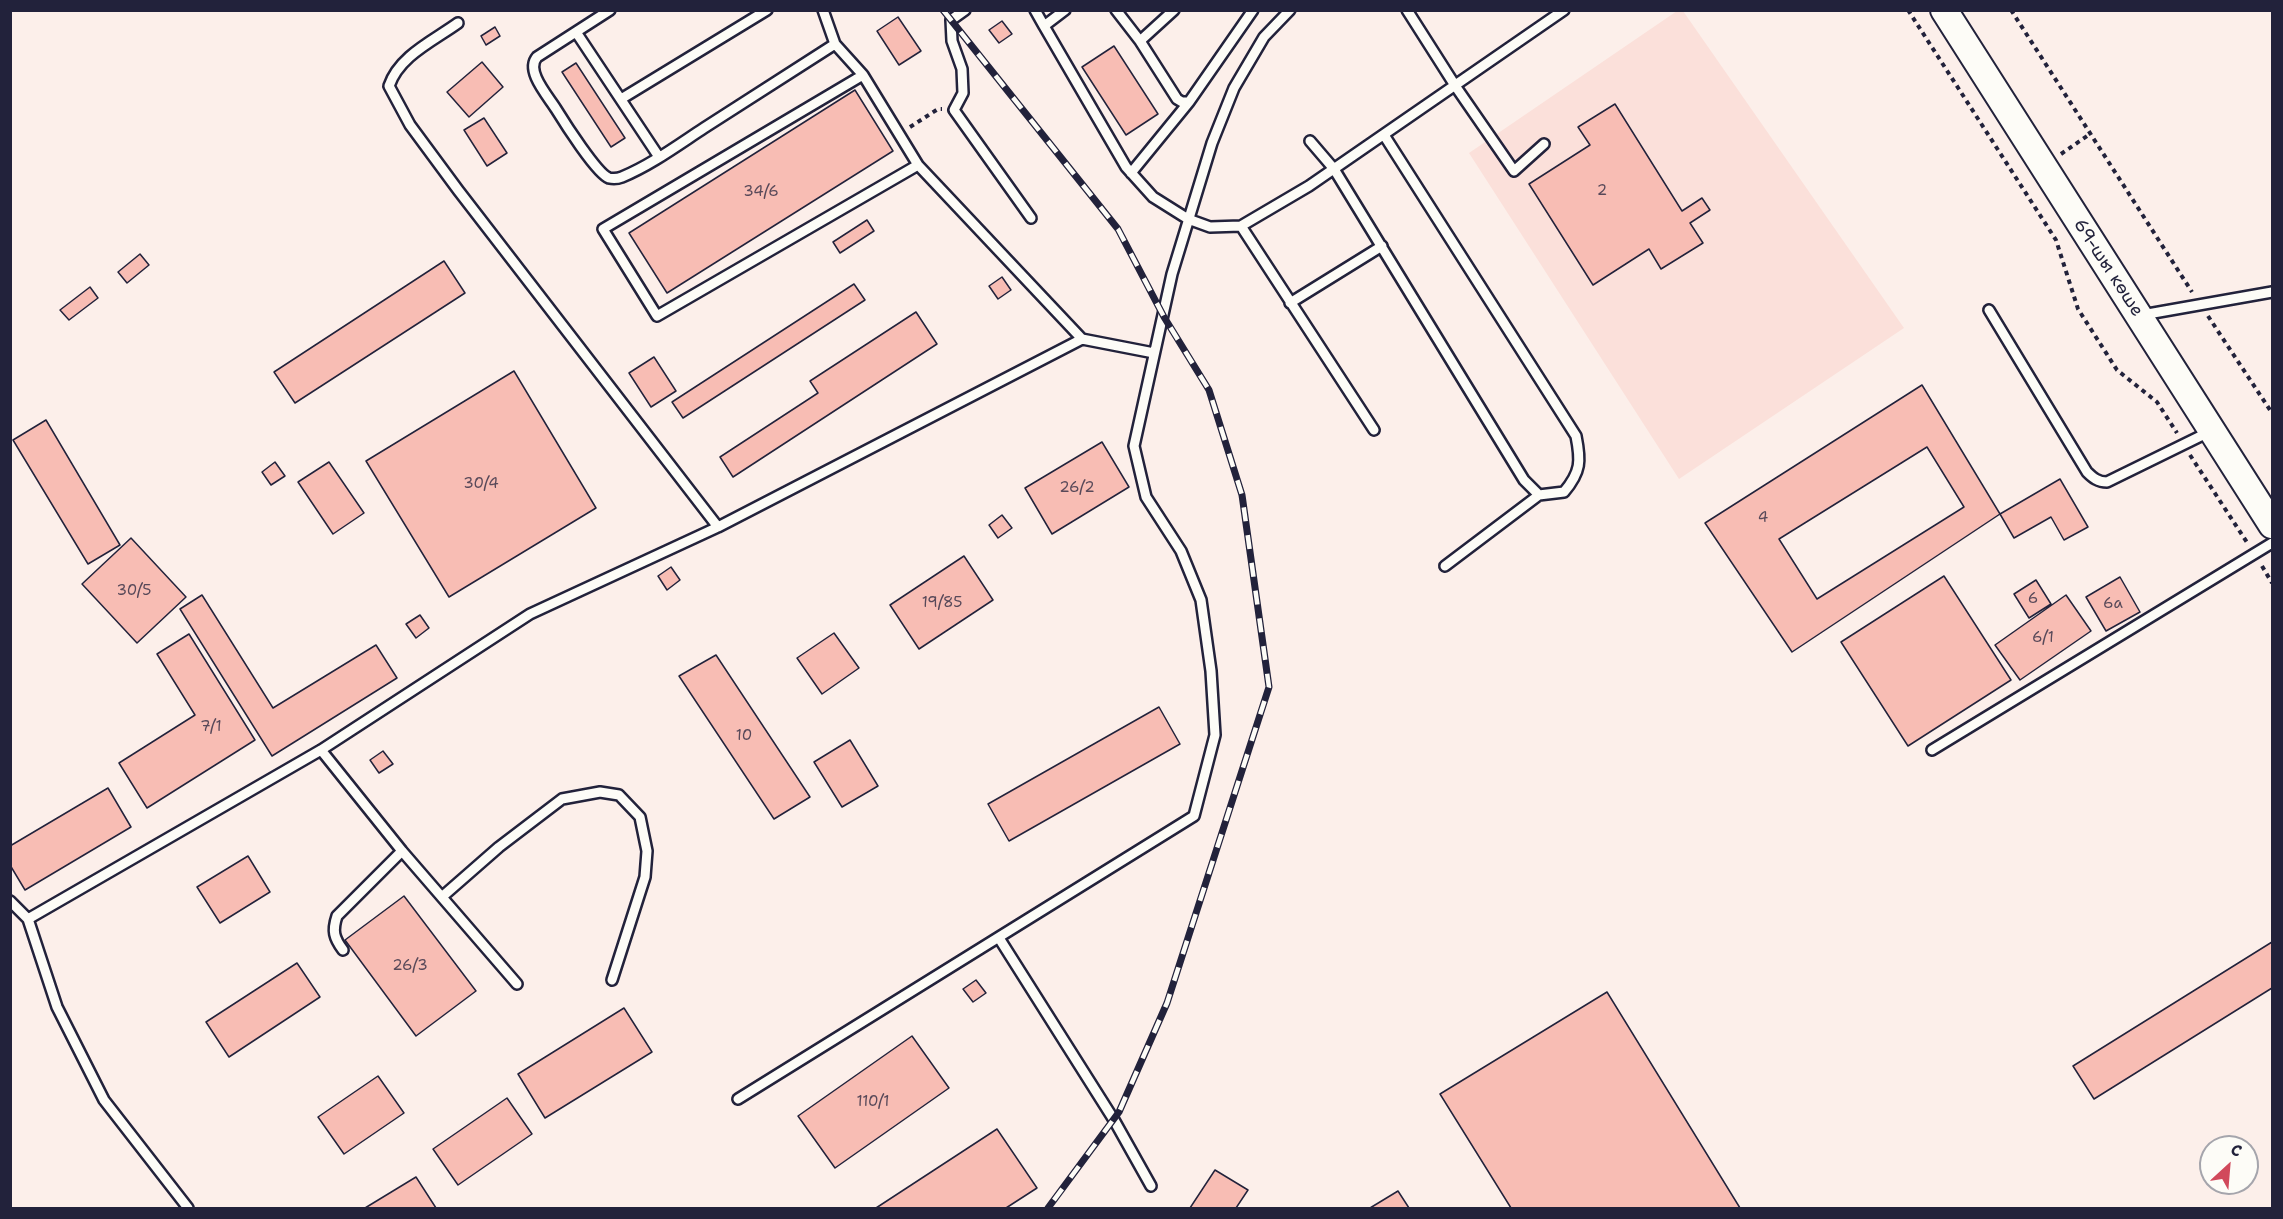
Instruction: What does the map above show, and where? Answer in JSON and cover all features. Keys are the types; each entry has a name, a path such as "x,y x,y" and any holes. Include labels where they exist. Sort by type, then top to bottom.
{"main road":[{"name":"69-шы көше","path":"1944,10 2272,525"}],"lane":[{"path":"610,10 554,45 533,62 533,68 561,117 603,176 612,179 620,179 659,157 835,44"},
{"path":"621,99 766,10"},
{"path":"823,10 835,44 863,75 918,165 1082,339 1154,353"},
{"path":"965,10 951,20 952,41 962,69 963,93 954,110 1031,218"},
{"path":"1035,10 1131,173 1153,197 1188,219 1210,227 1241,226 1334,169 1456,87 1564,10"},
{"path":"1044,26 1065,10"},
{"path":"1116,10 1140,41 1177,99 1189,102"},
{"path":"1140,41 1174,10"},
{"path":"1131,173 1189,102 1253,10"},
{"path":"738,1099 1194,816 1215,735 1211,670 1201,600 1181,551 1146,496 1134,446 1172,274 1212,142 1234,88 1264,37 1290,10"},
{"path":"1407,10 1456,87 1514,171 1544,144"},
{"path":"459,23 403,61 393,73 389,86 410,125 458,190 718,527"},
{"path":"576,32 659,157"},
{"path":"863,75 603,229 648,305 657,316 918,165"},
{"path":"1384,135 1576,436 1579,453 1575,479 1564,492 1539,495 1445,566"},
{"path":"1310,141 1334,169 1524,480 1539,495"},
{"path":"1241,226 1374,430"},
{"path":"1290,303 1382,246"},
{"path":"2138,315 2272,292"},
{"path":"1989,310 2087,472 2093,478 2106,482 2213,430"},
{"path":"28,919 321,750 530,614 718,527 1082,339"},
{"path":"1932,750 2272,543"},
{"path":"321,750 402,851 517,984"},
{"path":"443,896 499,847 562,799 600,792 619,795 639,817 647,851 645,877 612,980"},
{"path":"343,951 334,939 333,928 337,916 402,851"},
{"path":"10,900 28,919 57,1007 104,1100 188,1209"},
{"path":"999,938 1114,1120 1150,1186"}],"path":[{"path":"1908,10 2056,240 2078,309 2117,370 2157,402 2272,583"},
{"path":"2011,10 2272,413"},
{"path":"899,134 938,109 954,110"}],"shaded area":[{"path":"1677,11 1683,11 1904,328 1679,479 1469,153"}],"building":[{"path":"898,17 921,51 899,65 877,31"},
{"path":"1002,21 1012,34 999,43 989,30"},
{"path":"495,27 500,36 486,45 481,36"},
{"path":"1114,46 1158,114 1126,135 1082,67"},
{"path":"482,62 503,87 469,117 447,92"},
{"path":"576,63 625,138 611,147 562,72"},
{"path":"855,90 893,151 667,293 629,233"},
{"path":"1615,104 1682,211 1702,198 1710,210 1690,223 1703,243 1661,269 1649,249 1593,285 1529,184 1590,145 1578,127"},
{"path":"484,118 507,153 487,166 464,130"},
{"path":"867,220 874,231 840,253 833,242"},
{"path":"140,254 149,265 127,283 118,272"},
{"path":"444,261 465,293 295,403 274,372"},
{"path":"1002,277 1011,290 998,299 989,286"},
{"path":"854,284 865,300 683,418 672,402"},
{"path":"90,287 98,298 69,320 60,310"},
{"path":"916,312 937,344 733,477 720,457 818,393 810,381"},
{"path":"654,357 676,391 651,407 629,373"},
{"path":"514,371 596,508 449,597 366,461"},
{"path":"1922,385 2000,514 1792,652 1705,523","holes":["1927,447 1964,507 1817,599 1779,539"]},
{"path":"46,420 120,545 88,564 13,440"},
{"path":"1102,442 1129,487 1052,534 1025,488"},
{"path":"275,462 285,476 271,485 262,472"},
{"path":"329,462 364,513 333,534 298,482"},
{"path":"2060,479 2088,527 2064,540 2051,517 2014,538 2000,514"},
{"path":"1002,515 1012,528 998,538 989,525"},
{"path":"131,538 186,597 137,643 82,584"},
{"path":"964,556 993,600 919,649 890,605"},
{"path":"671,567 680,580 667,590 658,576"},
{"path":"1944,576 2011,680 1908,746 1841,642"},
{"path":"2120,577 2140,612 2106,631 2086,597"},
{"path":"2036,580 2051,604 2029,618 2014,594"},
{"path":"202,595 273,708 376,645 397,678 272,756 180,609"},
{"path":"2066,595 2091,631 2020,680 1995,645"},
{"path":"420,615 429,628 416,638 406,624"},
{"path":"834,633 859,668 822,694 797,658"},
{"path":"189,634 255,740 147,808 119,763 195,715 157,654"},
{"path":"716,655 810,797 774,819 679,676"},
{"path":"1159,707 1180,744 1009,841 988,804"},
{"path":"850,740 878,786 842,807 814,762"},
{"path":"383,751 393,764 379,773 370,760"},
{"path":"108,788 131,827 25,890 10,865 10,846"},
{"path":"248,856 270,892 220,923 197,887"},
{"path":"404,896 476,991 416,1036 345,940"},
{"path":"2272,942 2272,988 2094,1099 2073,1066"},
{"path":"297,963 320,997 229,1057 206,1022"},
{"path":"976,980 986,993 973,1002 963,989"},
{"path":"1607,992 1740,1208 1511,1208 1440,1094"},
{"path":"624,1008 652,1052 545,1118 518,1074"},
{"path":"912,1036 949,1088 835,1168 798,1116"},
{"path":"378,1076 404,1113 344,1154 318,1117"},
{"path":"507,1098 532,1134 458,1185 433,1149"},
{"path":"997,1129 1037,1188 1006,1208 876,1208"},
{"path":"1215,1170 1248,1190 1236,1208 1190,1208"},
{"path":"416,1177 436,1208 365,1208"},
{"path":"1398,1191 1409,1208 1370,1208"}],"railway":[{"path":"943,10 1118,229 1164,317 1209,390 1242,495 1269,687 1167,1003 1119,1112 1048,1208"}]}
